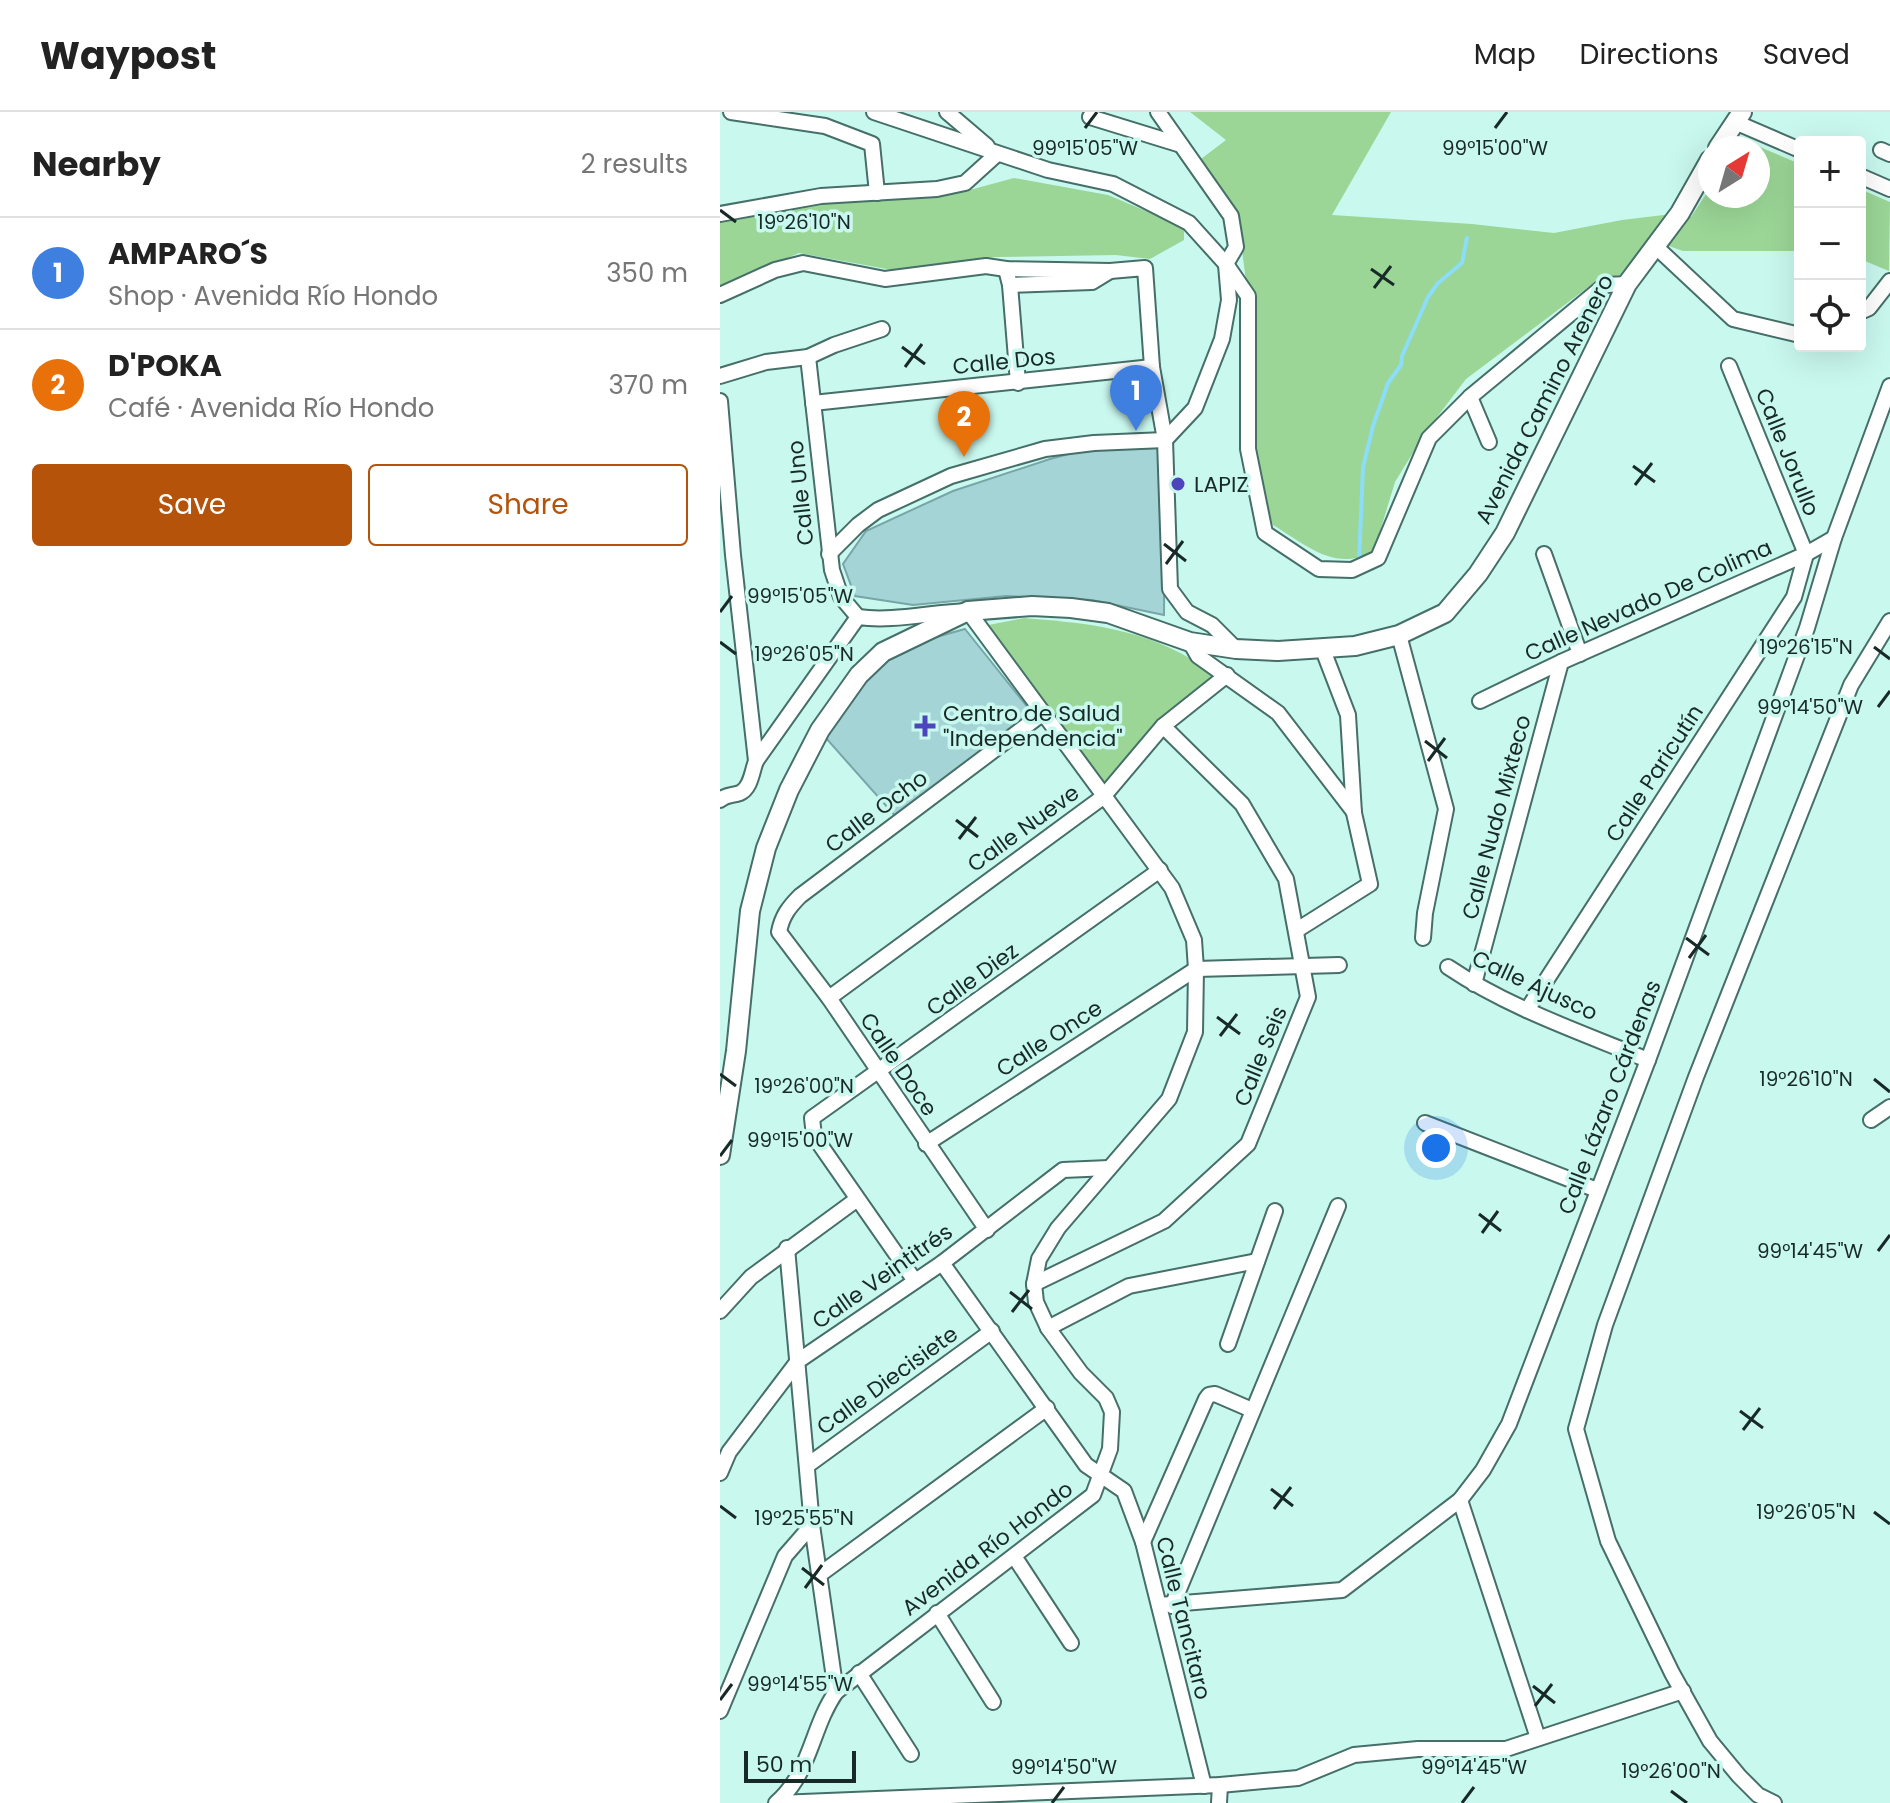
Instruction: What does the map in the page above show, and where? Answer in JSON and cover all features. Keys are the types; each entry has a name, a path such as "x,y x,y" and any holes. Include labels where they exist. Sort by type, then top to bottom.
{"main road":[{"path":"1726,136 1739,117"},
{"name":"Avenida Camino Arenero","path":"968,611 1032,606 1071,608 1108,613 1190,642 1236,649 1323,650 1399,635 1445,613 1478,574 1505,533 1627,284 1680,213 1698,181"},
{"path":"720,1155 736,1051 750,911 766,848 789,790 820,730 859,675 883,652 968,611"}],"street":[{"path":"731,112 825,126 872,144 877,193"},
{"path":"874,112 1048,170 1113,184 1189,223 1226,264 1248,296 1248,449 1265,533 1319,569 1352,570 1378,558 1429,438 1470,397 1605,285 1627,284"},
{"path":"947,112 997,154"},
{"path":"829,554 878,510 951,476 1045,449 1165,440 1195,408 1222,339 1229,300 1226,264 1236,247 1231,216 1158,112"},
{"path":"1090,117 1181,145"},
{"path":"1739,117 1794,147"},
{"path":"720,214 821,196 937,189 965,183 997,154"},
{"path":"1866,179 1890,189"},
{"path":"1655,246 1733,319 1794,334"},
{"path":"720,295 775,270 803,263 885,279 986,266 1110,271 1145,268 1152,367 1165,440 1170,589 1187,612 1212,625 1236,649"},
{"path":"1006,269 1018,383"},
{"path":"1010,285 1092,282 1110,271"},
{"path":"1866,309 1890,281"},
{"path":"720,376 766,362 808,357 882,329"},
{"name":"Calle Uno","path":"808,357 832,570 841,597 858,617"},
{"name":"Calle Jorullo","path":"1729,366 1806,554"},
{"name":"Calle Dos","path":"813,403 1152,367"},
{"name":"Calle Lázaro Cárdenas","path":"1165,1605 1342,1590 1460,1500 1483,1470 1509,1424 1648,1060 1807,628 1834,538 1890,386"},
{"path":"1470,397 1489,442"},
{"path":"720,401 756,761"},
{"name":"Calle Nevado De Colima","path":"1480,701 1806,554 1834,538"},
{"path":"1544,554 1580,654"},
{"name":"Calle Paricutín","path":"1527,1010 1794,597 1806,554"},
{"path":"720,800 743,792 748,786 756,761 858,617 879,620 968,611 1172,888 1194,940 1195,1032 1169,1099 1058,1228 1039,1259 1034,1284"},
{"path":"1774,1803 1758,1795 1710,1741 1683,1691 1608,1541 1576,1429 1605,1325 1696,1077 1851,685 1890,621"},
{"path":"1399,635 1446,809 1425,913 1423,938"},
{"path":"1190,642 1198,656 1278,713 1354,813"},
{"path":"1297,930 1370,884 1354,813 1348,715 1323,650"},
{"name":"Calle Nudo Mixteco","path":"1474,984 1561,662"},
{"name":"Calle Nueve","path":"829,998 1103,797 1163,726 1227,675"},
{"name":"Calle Ocho","path":"781,922 800,896 1042,714"},
{"name":"Calle Seis","path":"1034,1284 1164,1221 1248,1144 1308,997 1286,879 1242,804 1163,726"},
{"name":"Calle Diez","path":"856,1200 814,1136 811,1123 817,1114 878,1074 1160,870"},
{"name":"Calle Doce","path":"781,922 779,932 829,998 987,1230"},
{"path":"1196,969 1339,965"},
{"name":"Calle Ajusco","path":"1448,967 1474,984 1527,1010 1648,1060"},
{"name":"Calle Once","path":"926,1144 1196,969"},
{"path":"1871,1120 1890,1107"},
{"path":"1425,1123 1597,1190"},
{"name":"Calle Veintitrés","path":"720,1473 729,1452 798,1361 942,1263 1063,1170 1109,1168"},
{"path":"720,1311 751,1277 856,1200 915,1281"},
{"path":"1165,1605 1338,1206"},
{"path":"1228,1344 1275,1211"},
{"path":"787,1248 812,1525 836,1692"},
{"path":"1048,1328 1129,1286 1257,1261"},
{"name":"Calle Tancitaro","path":"942,1263 1086,1465 1124,1491 1165,1605 1204,1786"},
{"name":"Avenida Río Hondo","path":"777,1803 794,1785 806,1764 828,1703 836,1692 1093,1495 1110,1449 1112,1412 1106,1398 1081,1373 1048,1328 1036,1302 1034,1284"},
{"name":"Calle Diecisiete","path":"808,1465 992,1331"},
{"path":"1143,1542 1209,1395 1215,1394 1252,1410"},
{"path":"819,1575 1047,1408"},
{"path":"1460,1500 1538,1738"},
{"path":"720,1711 785,1556 812,1525"},
{"path":"1014,1556 1071,1643"},
{"path":"937,1613 993,1702"},
{"path":"859,1673 911,1754"},
{"path":"777,1803 1204,1786 1298,1778 1354,1755 1418,1749 1506,1749 1683,1691"},
{"path":"1219,1803 1220,1785"}],"green space":[{"path":"1190,112 1391,112 1332,215 1554,233 1680,213 1691,217 1698,206 1770,208 1770,151 1794,161 1794,251 1683,251 1652,240 1630,273 1599,279 1466,379 1425,433 1395,482 1374,551 1360,557 1334,558 1309,548 1273,525 1248,449 1248,296 1238,220 1201,159 1226,140"},
{"path":"1014,178 1108,195 1184,227 1184,240 1150,259 1116,255 996,257 892,270 799,253 720,287 720,221 752,212 823,202 966,191"},
{"path":"1866,192 1890,202 1889,271 1866,261"},
{"path":"1024,618 1124,632 1170,648 1216,675 1102,788 978,627"}],"building":[{"path":"1165,440 1164,615 1092,600 1006,596 913,605 855,596 843,564 866,531 953,491 1050,459 1084,450"},
{"name":"Centro de Salud \"Independencia\"","path":"965,629 1033,714 896,817 825,737 862,679 890,656 915,643"}],"waterway":[{"path":"1359,560 1363,467 1373,426 1388,383 1401,365 1428,297 1438,283 1462,263 1467,238"}],"place":[{"name":"AMPARO´S","path":"1136,431"},
{"name":"D'POKA","path":"964,457"},
{"name":"LAPIZ","path":"1178,484"},
{"name":"Centro de Salud \"Independencia\"","path":"925,726"}]}
